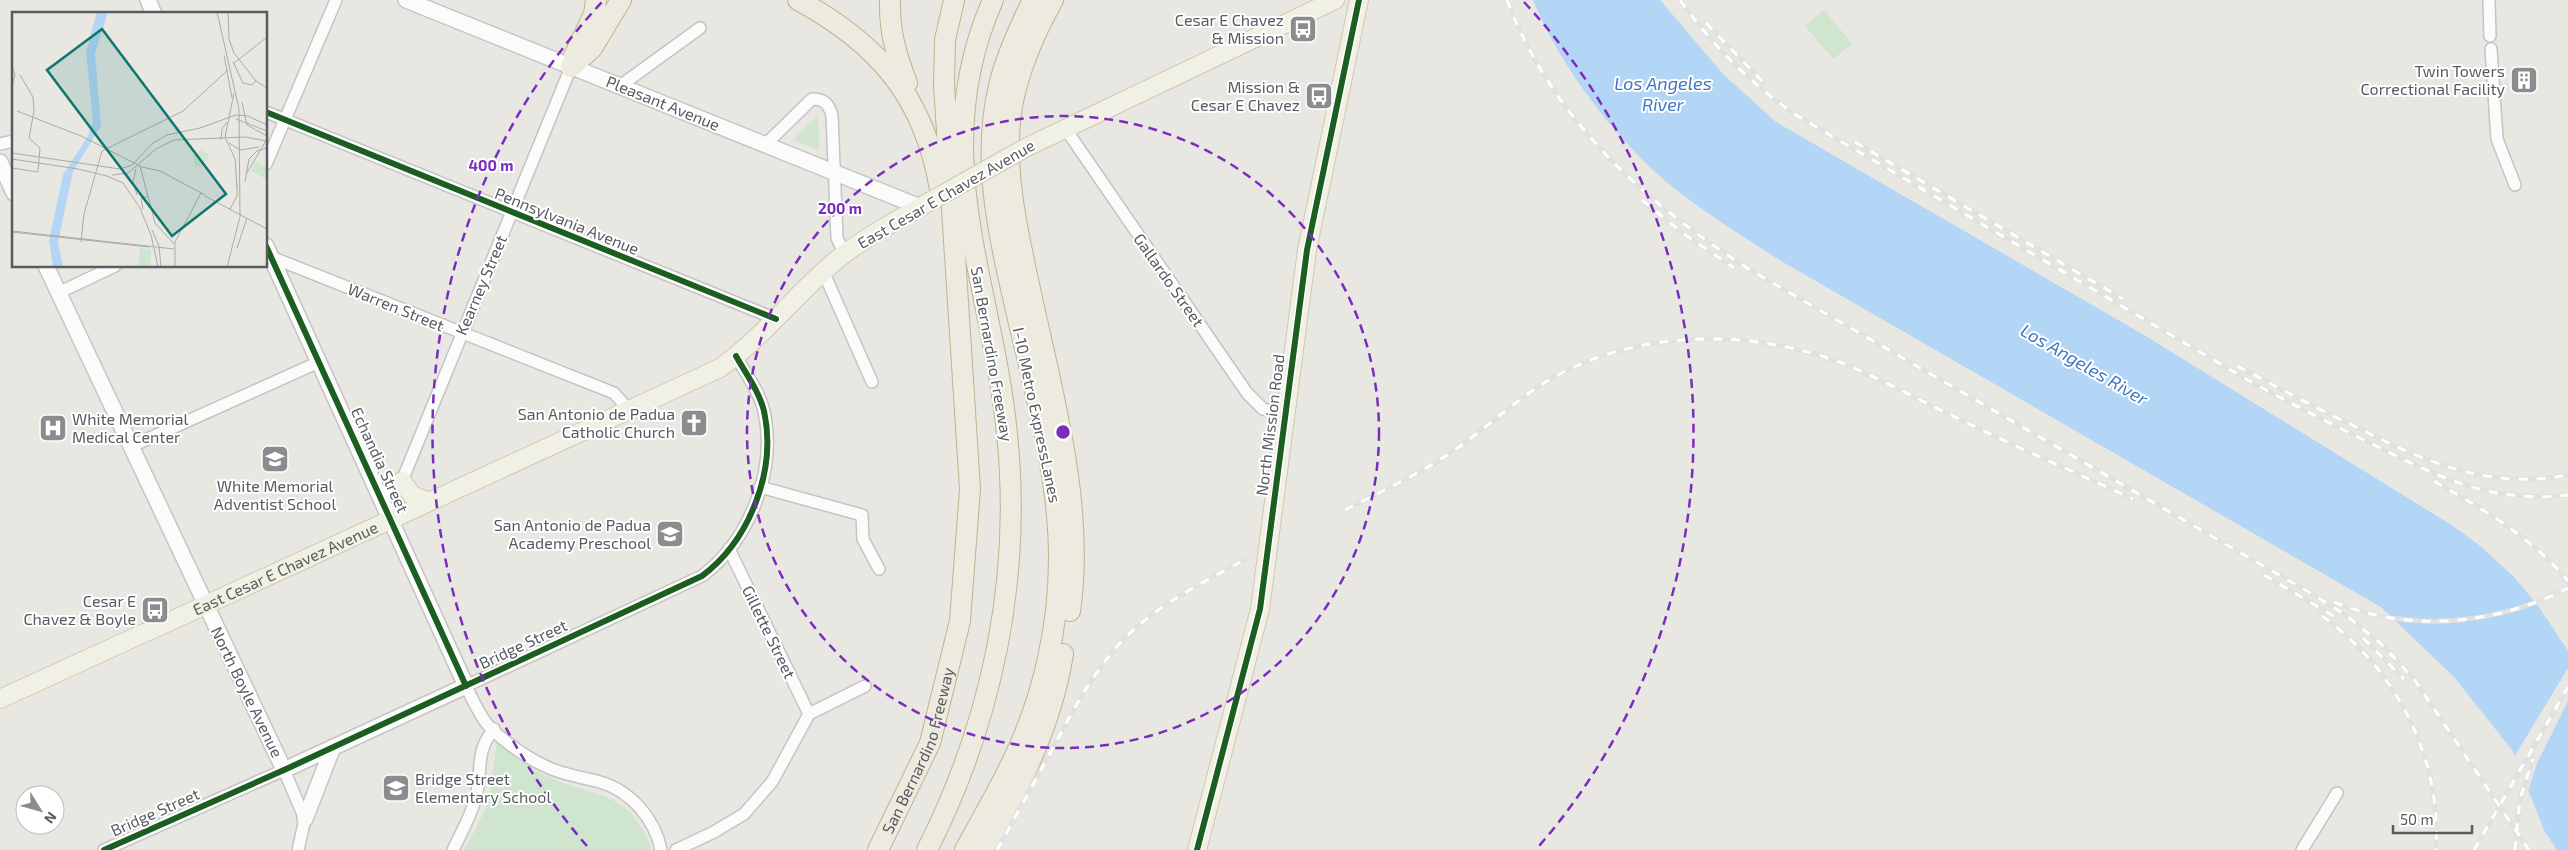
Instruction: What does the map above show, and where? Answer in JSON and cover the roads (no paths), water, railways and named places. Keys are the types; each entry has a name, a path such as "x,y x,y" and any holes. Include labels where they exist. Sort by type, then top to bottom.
{"highway":[{"path":"571,67 577,47 594,14 596,0"},
{"path":"571,67 592,48 621,0"},
{"path":"798,0 824,14 862,42 892,73 921,119"},
{"path":"890,0 890,20 896,55 921,119 936,165 957,292"},
{"path":"954,0 945,40 944,85 957,292"},
{"name":"I-10 Metro ExpressLanes","path":"965,850 1014,759 1034,709 1049,657 1057,604 1059,559 1057,506 1051,463 999,238 993,193 993,140 999,87 1014,38 1033,0"},
{"name":"I-10 Metro ExpressLanes","path":"985,850 1014,797 1037,746 1050,708 1062,658 1070,608 1074,556 1072,507 1066,463 1018,235 1011,179 1009,138 1012,105 1021,71 1031,44 1053,0"},
{"name":"San Bernardino Freeway","path":"927,850 962,772 984,707 993,673 1005,606 1011,537 1007,433 997,365 968,218 963,150 968,79 977,43 993,3"},
{"name":"San Bernardino Freeway","path":"878,850 930,743 960,622 970,488 957,292"},
{"path":"938,850 972,783 989,734 1002,682 1012,615 1014,561 1011,537"}],"main road":[{"path":"148,0 153,12"},
{"name":"Pleasant Avenue","path":"406,0 834,172 924,204"},
{"name":"East Cesar E Chavez Avenue","path":"0,699 427,501 702,377 736,356 844,254 924,204 1065,128 1335,0"},
{"name":"North Mission Road","path":"1197,850 1260,609 1307,250 1359,0"},
{"path":"0,162 12,189"},
{"name":"Echandia Street","path":"268,251 392,518 466,686"},
{"name":"North Boyle Avenue","path":"47,268 284,770"},
{"path":"402,481 408,492 427,501"},
{"name":"Bridge Street","path":"284,770 466,686"},
{"path":"305,820 333,747"}],"street":[{"path":"268,160 336,0"},
{"path":"2488,0 2490,36"},
{"path":"620,86 700,28"},
{"path":"2491,49 2497,139 2515,185"},
{"name":"Kearney Street","path":"402,481 460,333 571,67"},
{"path":"766,144 812,99 821,99 829,105 832,114 837,238 844,254"},
{"name":"Pennsylvania Avenue","path":"268,113 776,319"},
{"name":"Gallardo Street","path":"1065,128 1247,393 1263,409 1286,415"},
{"name":"Warren Street","path":"268,251 460,333 614,393 628,409"},
{"path":"58,293 111,268"},
{"path":"824,271 872,382"},
{"name":"Bridge Street","path":"466,686 702,576 729,549 746,524 760,487 766,461 766,426 763,410 758,394 736,356"},
{"path":"132,446 319,362"},
{"path":"380,494 402,481"},
{"path":"760,487 862,516 863,539 879,569"},
{"name":"Gillette Street","path":"729,549 809,714"},
{"name":"Echandia Street","path":"466,686 485,721 513,746 545,766 618,789 633,801 649,818 659,837 662,850"},
{"path":"676,850 714,832 744,814 772,782 809,714 865,686"},
{"path":"453,850 468,822 476,798 480,779 480,758 484,741 494,730"},
{"name":"Bridge Street","path":"104,850 119,847 284,770"},
{"name":"North Boyle Avenue","path":"284,770 305,820"},
{"path":"2302,850 2337,793"},
{"path":"298,850 305,820"}],"water":[{"name":"Los Angeles River","path":"1533,0 1660,0 1724,75 1776,122 2144,335 2453,526 2479,545 2514,577 2539,607 2568,651 2568,850 2557,850 2545,832 2512,750 2454,677 2381,607 1776,258 1697,206 1653,170 1600,112 1569,69"}],"railway":[{"path":"1507,0 1526,44 1550,84 1577,121 1607,155 1640,187 1675,217 1713,245 1752,271 2312,594 2347,616 2380,643 2414,679 2529,850"},
{"path":"1680,0 1733,63 1763,90 1796,115 2246,379 2417,466 2464,485 2513,495 2540,497 2568,495"},
{"path":"1706,23 1763,82"},
{"path":"1855,142 2123,299"},
{"path":"1642,200 1684,234 1734,268"},
{"path":"1345,510 1449,454 1542,384 1586,362 1619,351 1653,344 1687,340 1722,339 1757,342 1791,348 1842,363 2133,499"},
{"path":"2237,366 2341,420 2432,462 2484,476 2511,479 2539,479 2568,475"},
{"path":"2434,481 2506,525 2538,550 2568,581"},
{"path":"997,850 1077,703 1114,650 1153,614 1198,585 1246,559"},
{"path":"2264,575 2335,617"},
{"path":"2334,602 2363,612 2392,618 2422,621 2452,620 2482,617 2512,610 2568,588"},
{"path":"2322,616 2348,637 2372,662 2392,689 2409,718 2422,750 2431,782 2436,816 2436,850"},
{"path":"2363,638 2404,679"},
{"path":"2474,850 2568,687"},
{"path":"2515,850 2520,799 2533,759"}],"place":[{"name":"Cesar E Chavez & Mission","path":"1303,29"},
{"name":"Twin Towers Correctional Facility","path":"2524,80"},
{"name":"Mission & Cesar E Chavez","path":"1319,96"},
{"name":"San Antonio de Padua Catholic Church","path":"694,423"},
{"name":"White Memorial Medical Center","path":"53,428"},
{"name":"White Memorial Adventist School","path":"275,459"},
{"name":"San Antonio de Padua Academy Preschool","path":"670,534"},
{"name":"Cesar E Chavez & Boyle","path":"155,610"},
{"name":"Bridge Street Elementary School","path":"396,788"}]}
